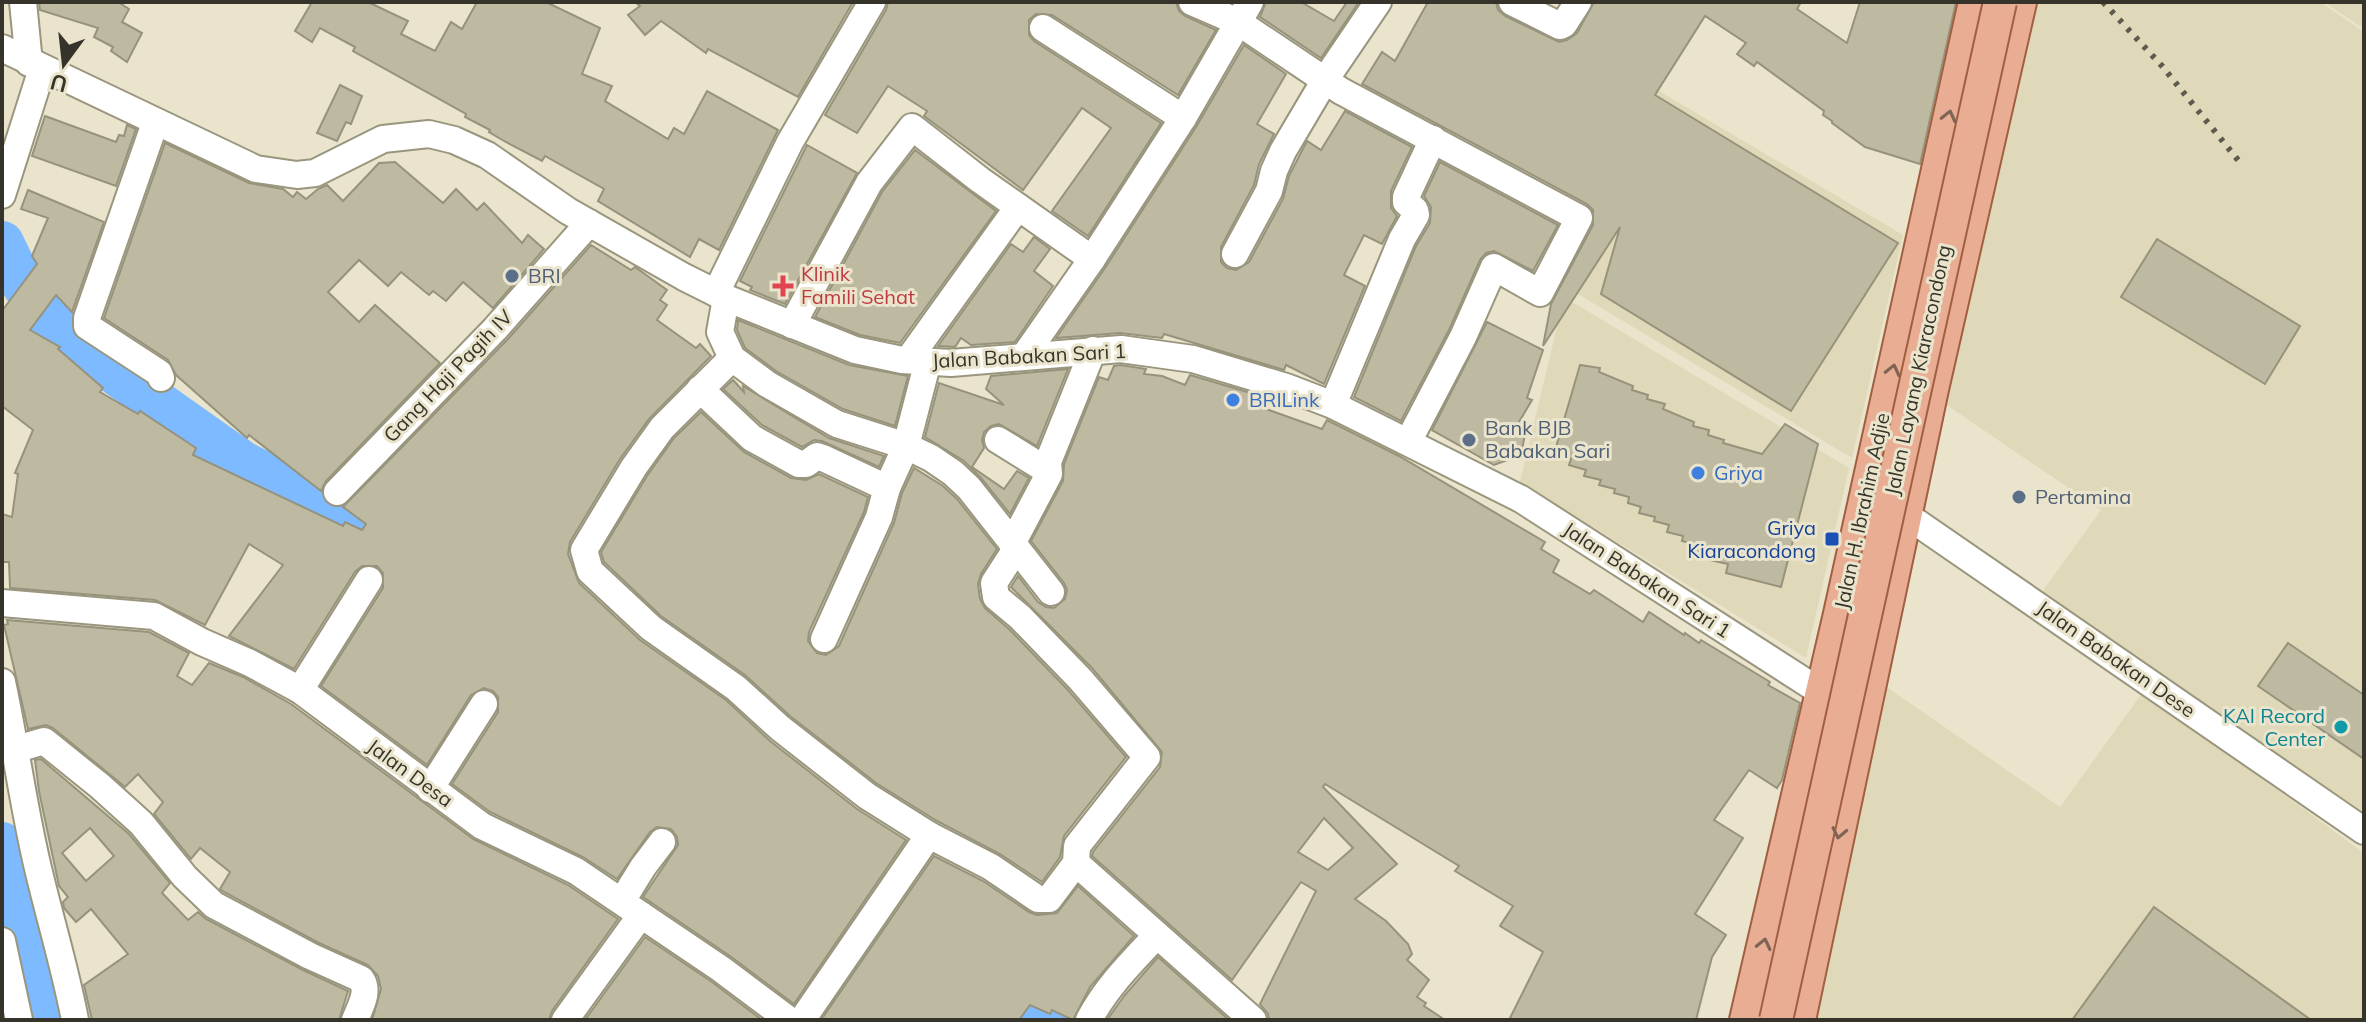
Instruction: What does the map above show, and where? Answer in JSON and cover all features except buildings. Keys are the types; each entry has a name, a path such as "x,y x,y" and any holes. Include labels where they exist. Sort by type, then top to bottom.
{"main road":[{"name":"Jalan H. Ibrahim Adjie","path":"1746,1020 1975,2"},
{"name":"Jalan Layang Kiaracondong","path":"1776,1020 2000,2"},
{"path":"1799,1020 1951,302 2020,2"},
{"path":"1910,294 1951,302"}],"street":[{"path":"2,195 36,66 23,2"},
{"path":"872,2 790,142 721,295 720,332 732,358 767,384 837,424 906,446 953,473 969,488 1051,592"},
{"path":"1192,2 1244,12 1325,80 1579,218 1540,293 1494,267 1463,337 1408,442"},
{"path":"1235,254 1269,191 1283,151 1325,80 1378,2"},
{"path":"1512,2 1560,26 1578,2"},
{"path":"1025,355 1092,259 1183,118 1244,12"},
{"path":"1043,28 1183,118"},
{"name":"Jalan Babakan Sari 1","path":"2,48 256,169 297,175 315,173 383,139 429,134 454,140 487,155 624,245 721,295 855,350 918,361 951,363 1121,349 1193,359 1286,387 1333,405 1521,499 1821,692 1868,702"},
{"path":"155,123 87,318 87,326 159,373 161,378"},
{"path":"792,325 869,183 912,127 1092,259"},
{"path":"1333,405 1402,239 1416,215 1406,202 1406,197 1433,139"},
{"path":"824,639 879,517 887,488 906,446 918,361 1018,207"},
{"name":"Gang Haji Pagih IV","path":"337,492 495,329 589,223"},
{"path":"732,358 662,428 634,467 584,550 590,571 651,628 736,688 780,728 867,796 929,835 991,867 1038,899 1049,899 1076,863 1077,846 1147,757 1080,679 1020,617 996,597 994,583 1048,471 1048,462 1093,350"},
{"path":"700,389 752,438 799,464 806,464 817,456 887,488"},
{"path":"998,440 1048,471"},
{"name":"Jalan Babakan Dese","path":"1906,515 2364,831"},
{"path":"300,690 369,580"},
{"name":"Jalan Desa","path":"2,603 154,616 300,690 482,826 576,871 721,969 789,1020"},
{"path":"2,682 37,863 75,1020"},
{"path":"430,789 484,704"},
{"path":"17,749 44,741 141,823 185,877 214,905 361,979 365,994 355,1020"},
{"path":"802,1020 929,835"},
{"path":"565,1020 631,908 643,867 662,842"},
{"path":"1076,863 1253,1020"},
{"path":"1089,1020 1120,974 1157,935"},
{"path":"2,941 12,1011"}],"shaded area":[{"path":"2030,2 2320,2 2364,32 2364,824 2039,596 2101,510 1935,397"},
{"path":"2324,2 2364,2 2364,29"},
{"path":"1610,62 1903,235 1852,458 1553,279 1587,218 1606,225"},
{"path":"1564,297 1849,468 1806,658 1520,482"},
{"path":"1865,672 2060,807 2143,692 2364,853 2364,1020 1794,1020"}],"waterway":[{"path":"2,243 18,276 43,315 83,350 243,463 317,500 384,549 407,555"},
{"path":"2,844 42,1020"},
{"path":"973,980 1011,1003 1046,1017"}],"railway":[{"path":"2103,2 2162,66 2242,165"}],"place":[{"name":"BRI","path":"512,276"},
{"name":"Klinik Famili Sehat","path":"783,286"},
{"name":"BRILink","path":"1233,400"},
{"name":"Bank BJB Babakan Sari","path":"1469,440"},
{"name":"Griya","path":"1698,473"},
{"name":"Pertamina","path":"2019,497"},
{"name":"Griya Kiaracondong","path":"1832,539"},
{"name":"KAI Record Center","path":"2341,727"}]}
